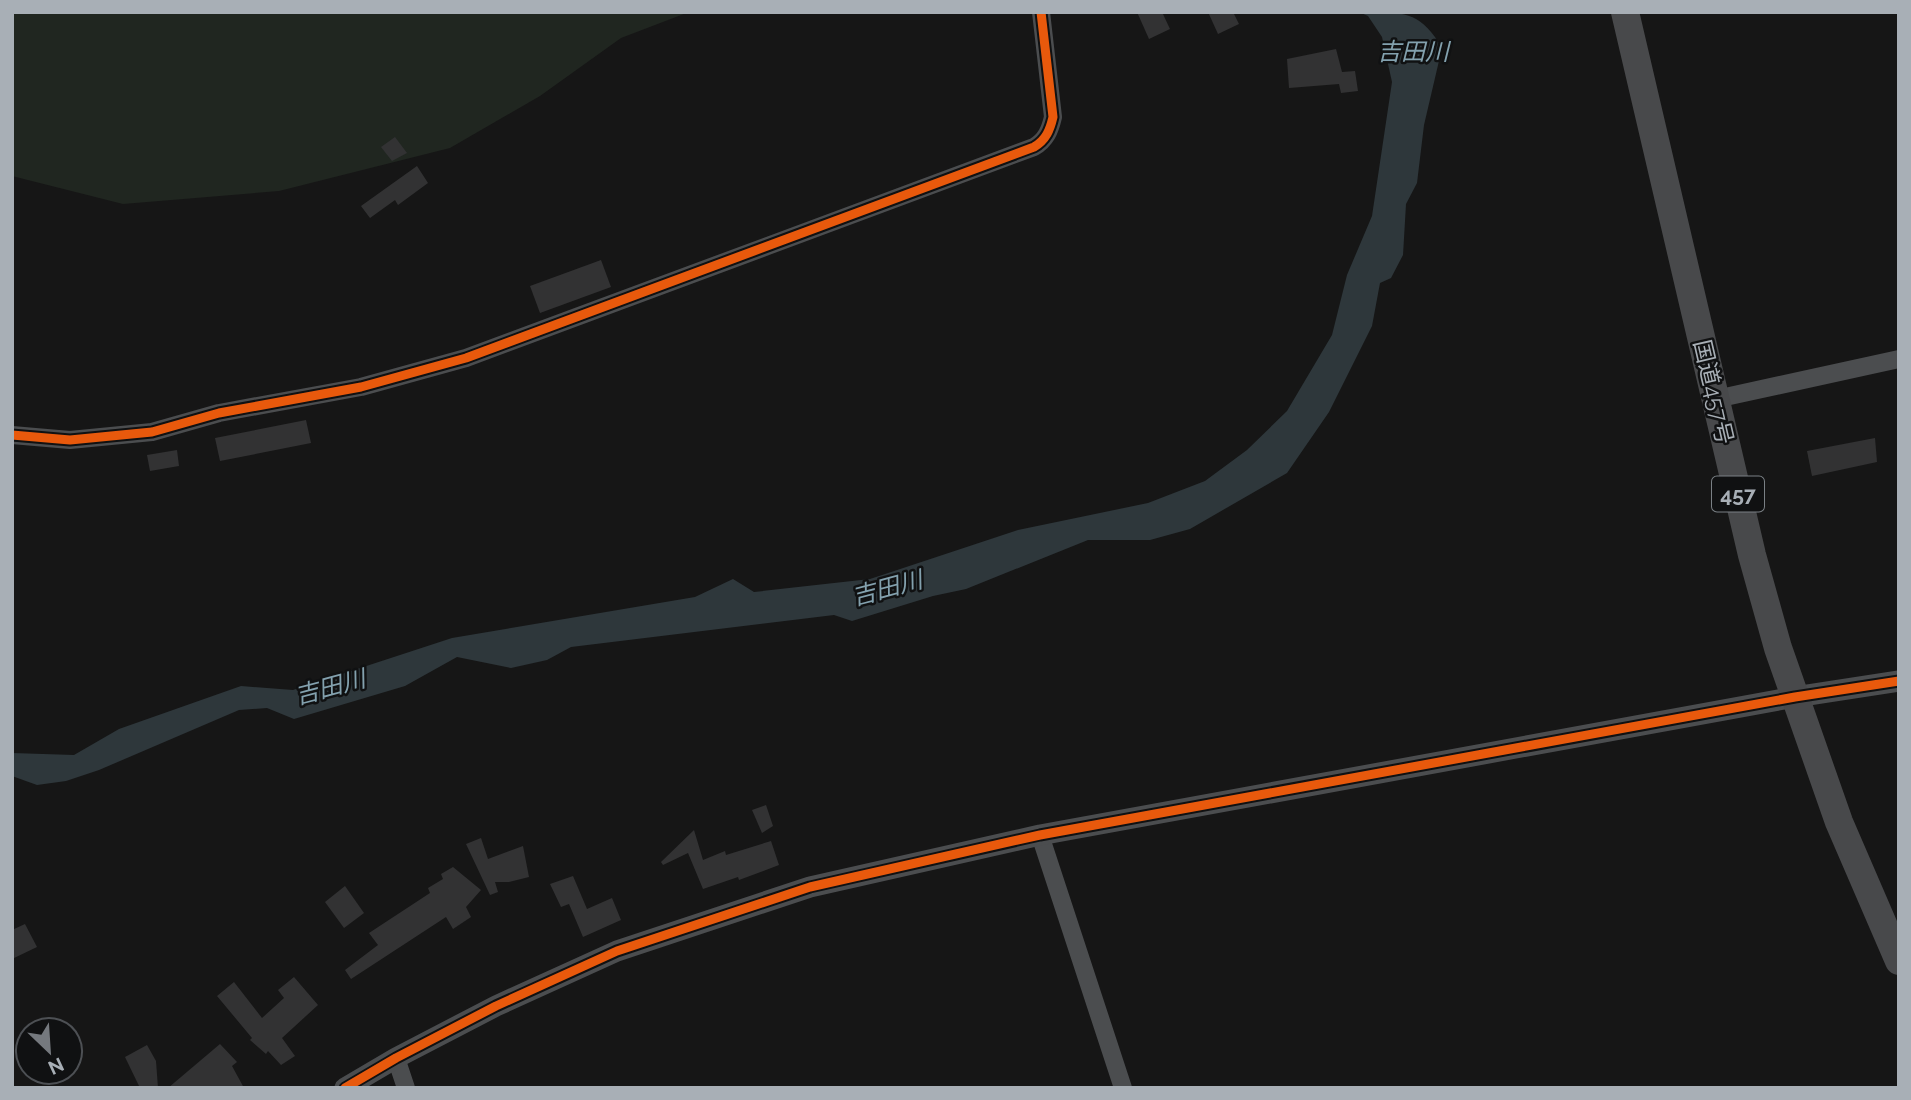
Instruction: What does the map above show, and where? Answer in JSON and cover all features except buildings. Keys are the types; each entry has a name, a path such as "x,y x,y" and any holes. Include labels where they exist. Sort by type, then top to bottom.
{"highway":[{"name":"国道457号","path":"1625,12 1752,555 1795,697 1839,822 1899,961"}],"street":[{"path":"12,435 70,440 152,432 219,413 361,387 466,358 1034,147 1042,142 1049,131 1053,117 1041,12"},
{"path":"1716,399 1899,359"},
{"path":"345,1088 496,1006 617,951 810,887 1040,835 1795,697 1899,681"},
{"path":"1040,835 1123,1088"},
{"path":"396,1058 406,1088"}],"shaded area":[{"path":"12,12 689,12 621,38 540,96 450,148 279,191 123,204 12,176"}],"water":[{"name":"吉田川","path":"1359,12 1408,15 1426,26 1442,48 1424,125 1417,183 1406,204 1403,255 1391,278 1380,283 1372,326 1329,412 1287,473 1190,529 1150,540 1088,540 966,589 933,596 852,621 834,615 571,647 547,660 511,668 457,657 405,686 294,719 267,708 239,710 99,770 66,781 37,785 12,776 12,753 74,755 119,729 241,686 293,690 452,638 695,597 733,579 754,592 870,579 1018,530 1148,503 1205,481 1247,450 1287,411 1332,335 1347,275 1372,216 1392,82 1382,37 1368,16"}],"cycle path":[{"path":"12,435 70,440 152,432 219,413 361,387 466,358 1034,147 1047,134 1053,117 1041,12"},
{"path":"345,1088 496,1006 617,951 810,887 1040,835 1795,697 1899,681"}]}
